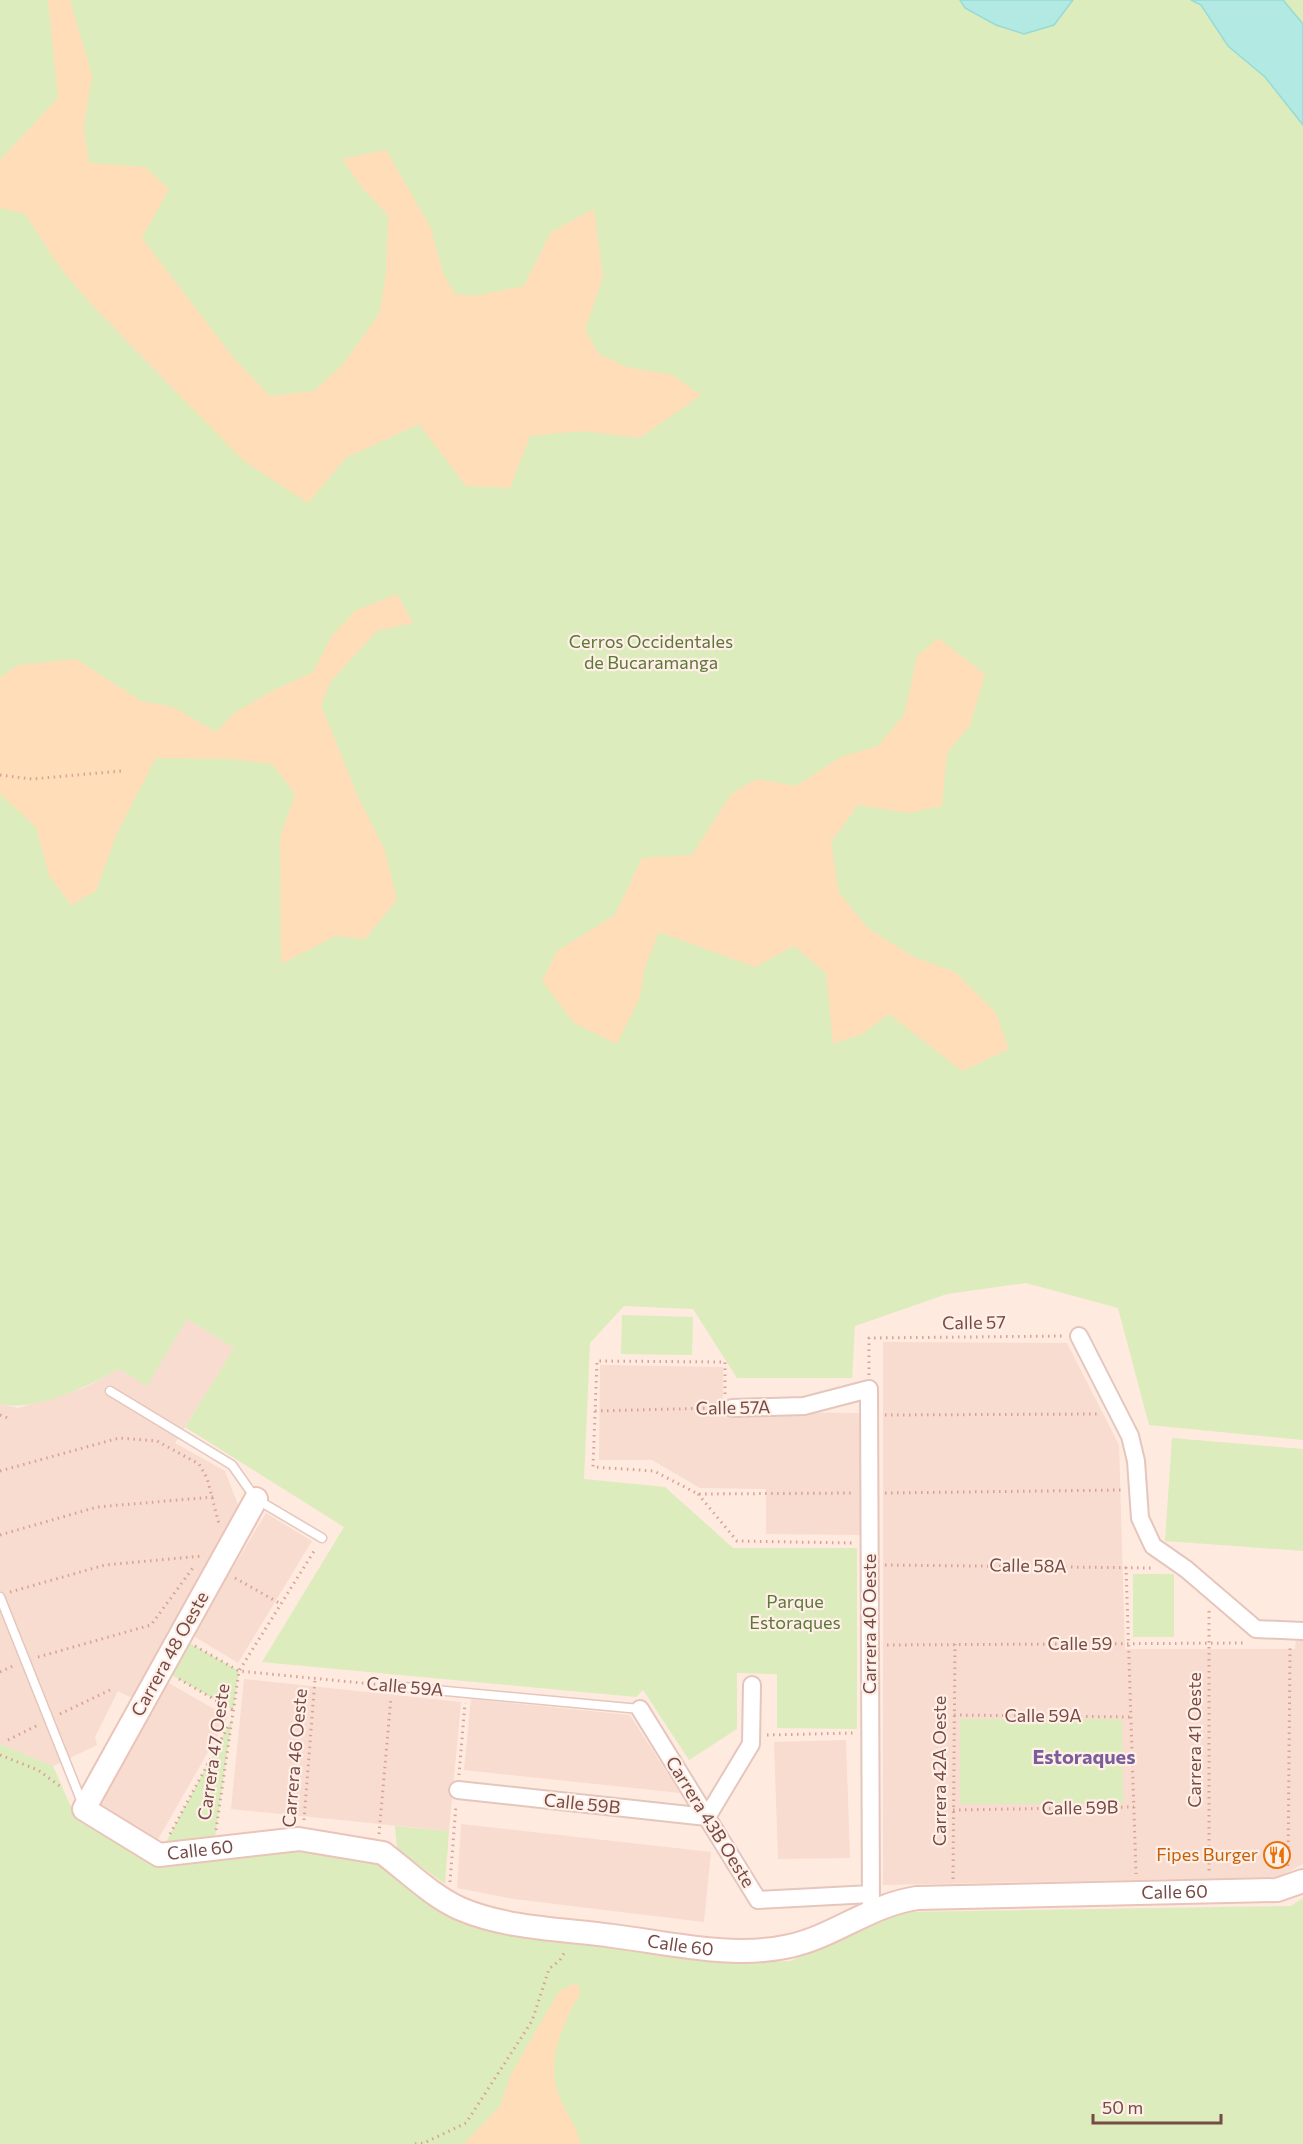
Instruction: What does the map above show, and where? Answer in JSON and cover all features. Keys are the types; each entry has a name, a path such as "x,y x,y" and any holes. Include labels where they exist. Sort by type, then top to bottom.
{"street":[{"path":"1080,1336 1135,1450 1143,1528 1160,1553 1186,1569 1256,1629 1297,1631"},
{"name":"Calle 57A","path":"728,1408 804,1406 868,1389"},
{"name":"Carrera 40 Oeste","path":"868,1389 871,1902"},
{"name":"Carrera 48 Oeste","path":"84,1809 179,1637 210,1562 256,1499"},
{"path":"707,1817 751,1744 752,1685"},
{"name":"Carrera 43B Oeste","path":"640,1709 758,1900 871,1902"},
{"name":"Calle 59B","path":"458,1790 707,1817"},
{"name":"Calle 60","path":"84,1809 159,1855 302,1839 378,1851 460,1909 510,1923 729,1950 773,1949 812,1940 871,1902 953,1897 1209,1892 1295,1885"}],"lane":[{"path":"110,1391 232,1465 256,1499 322,1538"},
{"path":"0,1596 84,1809"},
{"name":"Calle 59A","path":"392,1686 640,1709"}],"path":[{"path":"0,776 32,778 121,771"},
{"name":"Calle 57","path":"868,1389 869,1338 1080,1336"},
{"path":"593,1467 597,1361 725,1362 728,1408"},
{"name":"Calle 57A","path":"595,1411 728,1408"},
{"path":"869,1415 1119,1413"},
{"path":"0,1415 8,1418"},
{"path":"0,1471 119,1438 157,1441 180,1451 199,1464 214,1497 220,1526 217,1533"},
{"path":"698,1494 737,1541 869,1543"},
{"path":"0,1534 97,1507 214,1497"},
{"name":"Carrera 47 Oeste","path":"213,1849 239,1671 322,1538"},
{"path":"208,1547 210,1562"},
{"path":"0,1672 25,1660 151,1625 210,1562"},
{"path":"0,1596 105,1565 210,1562 281,1604"},
{"name":"Calle 58A","path":"869,1564 1186,1569"},
{"path":"1126,1567 1136,1893"},
{"name":"Carrera 41 Oeste","path":"1209,1588 1209,1892"},
{"path":"1295,1885 1297,1631"},
{"name":"Calle 59A","path":"179,1637 239,1671 392,1686"},
{"name":"Calle 59","path":"870,1645 1255,1643"},
{"name":"Carrera 42A Oeste","path":"953,1897 955,1644"},
{"path":"162,1669 233,1710"},
{"name":"Carrera 46 Oeste","path":"302,1839 315,1679"},
{"path":"378,1851 392,1686"},
{"name":"Calle 59A","path":"954,1715 1131,1717"},
{"path":"159,1855 232,1719"},
{"path":"751,1736 870,1732"},
{"path":"0,1755 38,1770 84,1809"},
{"name":"Calle 59B","path":"953,1810 1134,1807"},
{"path":"415,2144 424,2143 466,2123 532,2021 549,1969 560,1960 572,1931"}],"shaded area":[{"path":"187,1319 234,1348 175,1443 225,1471 240,1510 132,1698 118,1691 95,1737 97,1745 53,1766 0,1744 0,1404 18,1408 84,1388 119,1369 147,1385"},
{"path":"883,1342 1067,1343 1119,1445 1125,1649 1295,1649 1296,1637 1303,1637 1303,1864 1279,1877 883,1885"},
{"path":"600,1365 723,1367 723,1412 861,1413 860,1535 766,1534 766,1489 700,1488 652,1460 599,1460"},
{"path":"266,1513 312,1541 238,1663 192,1635"},
{"path":"244,1679 461,1702 449,1831 231,1809"},
{"path":"167,1682 228,1717 156,1843 95,1808"},
{"path":"471,1699 630,1715 680,1793 464,1770"},
{"path":"846,1740 850,1858 778,1859 774,1742"},
{"path":"461,1824 711,1852 704,1922 514,1899 457,1888"}],"green space":[{"name":"Cerros Occidentales de Bucaramanga","path":"0,0 1303,0 1303,1440 1149,1425 1118,1308 1026,1283 947,1294 855,1326 852,1378 737,1378 693,1309 624,1306 590,1343 584,1479 665,1487 733,1548 857,1548 857,1729 777,1728 777,1674 737,1673 737,1729 689,1760 643,1690 636,1697 262,1662 344,1527 185,1427 234,1348 187,1319 147,1386 119,1369 77,1390 45,1401 14,1406 0,1404"},
{"path":"622,1315 693,1317 692,1355 621,1354"},
{"path":"1172,1438 1303,1449 1303,1551 1165,1541"},
{"path":"1133,1574 1174,1574 1174,1637 1133,1637"},
{"path":"188,1642 239,1671 233,1710 170,1674"},
{"path":"232,1719 215,1837 165,1844"},
{"path":"960,1719 1122,1719 1123,1804 960,1804"},
{"path":"0,1744 53,1766 74,1814 160,1868 300,1850 376,1862 449,1915 545,1940 727,1963 791,1961 904,1912 1291,1906 1303,1898 1303,2144 0,2144"},
{"path":"395,1826 449,1831 445,1884 397,1849"}],"sand":[{"path":"48,0 70,0 92,75 84,127 89,163 145,167 169,189 142,238 233,357 270,396 314,391 344,363 379,314 386,273 388,215 363,189 342,159 386,150 431,228 443,273 455,294 474,296 524,286 551,232 594,209 603,277 585,330 599,354 627,367 672,375 701,395 640,438 582,431 530,436 510,488 466,486 419,424 346,458 308,503 244,461 89,302 58,265 25,214 0,208 0,160 58,98"},
{"path":"397,594 413,623 377,631 331,681 321,705 358,797 385,850 397,900 365,939 335,936 281,964 280,837 295,794 272,764 232,759 156,758 117,833 96,891 71,905 49,875 36,827 0,794 0,678 17,665 76,659 141,701 173,707 216,732 233,714 270,692 313,672 331,637 355,611"},
{"path":"938,638 985,674 970,725 947,753 942,806 908,813 858,805 831,842 839,893 869,929 914,957 955,972 996,1013 1009,1049 962,1071 889,1014 862,1034 833,1044 826,973 794,946 755,967 659,932 644,970 640,997 617,1044 574,1023 542,981 557,951 615,915 642,858 692,855 731,794 756,779 796,786 841,757 878,746 904,715 917,656"},
{"path":"577,1982 580,1994 561,2032 554,2073 561,2101 575,2128 580,2144 464,2144 500,2106 511,2074 559,1991"}],"water":[{"path":"960,0 1073,0 1054,25 1024,34 996,25 965,8"},
{"path":"1191,0 1283,0 1303,24 1303,125 1265,77 1228,46 1201,5"}],"place":[{"name":"Fipes Burger","path":"1277,1855"}],"district":[{"name":"Estoraques","path":"1084,1757"}],"park label":[{"name":"Parque Estoraques","path":"795,1612"}]}
